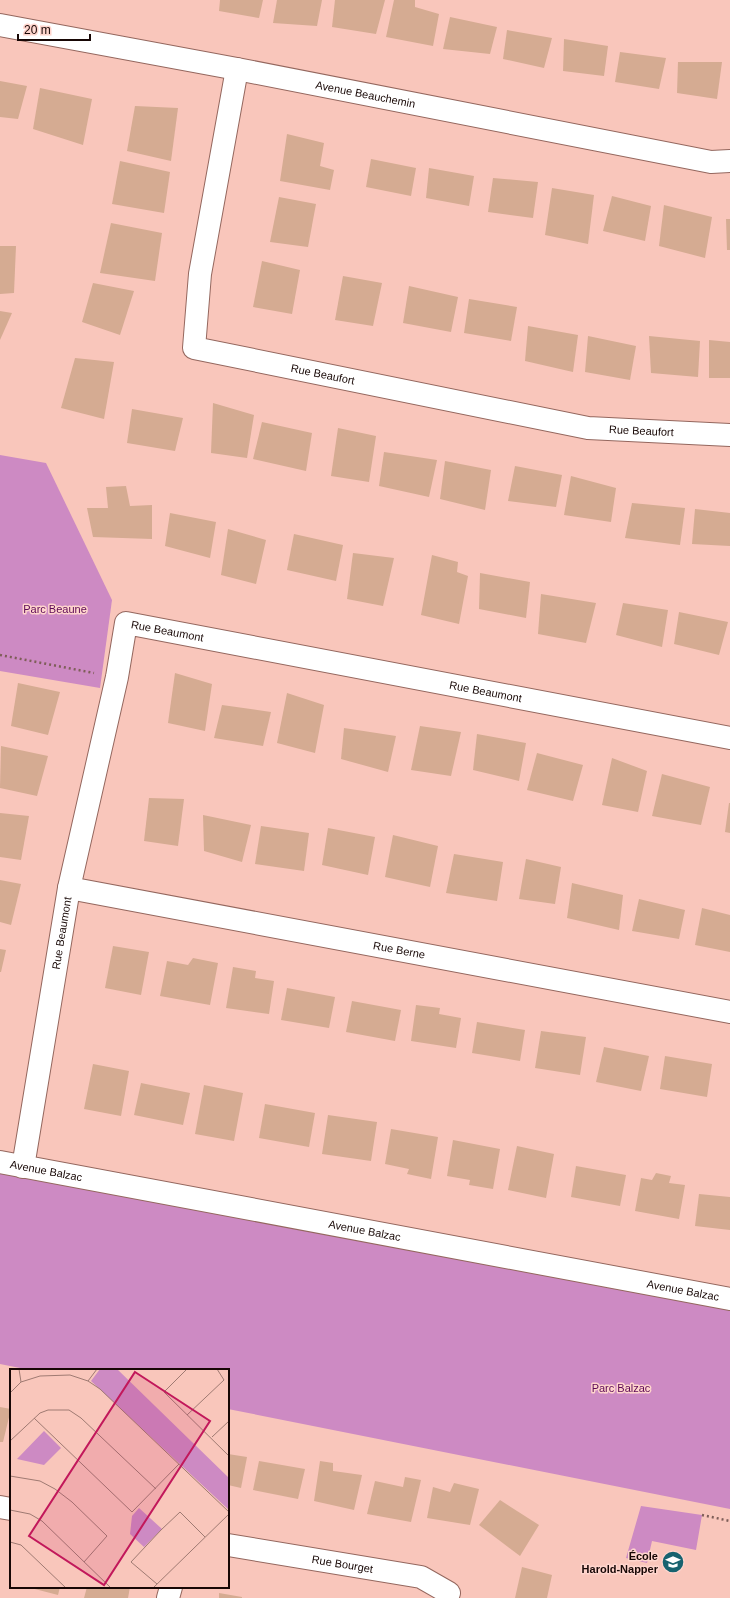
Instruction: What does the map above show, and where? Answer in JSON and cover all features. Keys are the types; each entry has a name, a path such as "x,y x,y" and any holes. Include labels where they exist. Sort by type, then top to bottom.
{"street":[{"name":"Avenue Beauchemin","path":"0,25 238,69 711,162 730,161"},
{"name":"Rue Beaufort","path":"238,69 200,274 194,348 588,428 730,435"},
{"name":"Rue Beaumont","path":"23,1167 69,888 117,677 126,623 730,738"},
{"name":"Rue Berne","path":"69,888 730,1012"},
{"name":"Avenue Balzac","path":"0,1162 730,1299"},
{"path":"0,1507 10,1509"},
{"name":"Rue Bourget","path":"229,1545 421,1577 449,1593 448,1598"},
{"path":"168,1598 171,1588"}],"path":[{"path":"0,655 90,672"},
{"path":"702,1515 730,1521"}],"green space":[{"name":"Parc Beaune","path":"0,455 46,463 112,600 100,688 0,671"},
{"name":"Parc Balzac","path":"0,1171 730,1309 730,1509 229,1409 229,1369 25,1369 0,1364"},
{"path":"641,1506 702,1515 696,1550 652,1541 647,1563 626,1558"}],"building":[{"path":"220,0 263,0 259,18 219,11"},
{"path":"277,0 322,0 317,26 273,23"},
{"path":"335,0 385,0 376,34 332,27"},
{"path":"394,0 415,0 415,7 439,14 433,46 386,37"},
{"path":"450,17 497,27 490,54 443,49"},
{"path":"507,30 552,38 544,68 503,59"},
{"path":"564,39 608,46 604,76 563,71"},
{"path":"620,52 666,58 659,89 615,82"},
{"path":"678,62 722,62 717,99 677,93"},
{"path":"0,81 27,86 18,119 0,117"},
{"path":"40,88 92,99 83,145 33,129"},
{"path":"135,106 178,108 171,161 127,151"},
{"path":"287,134 324,143 320,166 334,170 330,190 280,181"},
{"path":"371,159 416,168 411,196 366,187"},
{"path":"120,161 170,172 164,213 112,204"},
{"path":"429,168 474,176 469,206 426,198"},
{"path":"493,178 538,182 533,218 488,212"},
{"path":"552,188 594,195 588,244 545,235"},
{"path":"612,196 651,206 645,241 603,231"},
{"path":"279,197 316,204 308,247 270,242"},
{"path":"664,205 712,217 705,258 659,246"},
{"path":"726,219 730,219 730,250 727,250"},
{"path":"111,223 162,233 155,281 100,273"},
{"path":"0,246 16,246 14,293 0,294"},
{"path":"262,261 300,270 292,314 253,307"},
{"path":"343,276 382,283 373,326 335,320"},
{"path":"93,283 134,291 120,335 82,322"},
{"path":"409,286 458,297 451,332 403,323"},
{"path":"469,299 517,307 511,341 464,333"},
{"path":"0,311 12,313 0,340"},
{"path":"528,326 578,335 573,372 525,361"},
{"path":"588,336 636,346 630,380 585,372"},
{"path":"649,336 700,341 698,377 651,373"},
{"path":"709,340 730,342 730,378 709,378"},
{"path":"75,358 114,362 104,419 61,408"},
{"path":"213,403 254,415 247,458 211,453"},
{"path":"132,409 183,418 175,451 127,443"},
{"path":"262,422 312,433 306,471 253,459"},
{"path":"338,428 376,436 369,482 331,476"},
{"path":"384,452 437,460 429,497 379,486"},
{"path":"445,461 491,470 485,510 440,499"},
{"path":"515,466 562,475 556,507 508,501"},
{"path":"571,476 616,488 611,522 564,515"},
{"path":"126,486 130,506 152,505 152,539 93,537 87,508 108,508 106,487"},
{"path":"632,503 685,508 680,545 625,538"},
{"path":"695,509 730,513 730,546 692,544"},
{"path":"170,513 216,522 210,558 165,546"},
{"path":"228,529 266,540 256,584 221,575"},
{"path":"294,534 343,545 336,581 287,570"},
{"path":"353,553 394,558 383,606 347,599"},
{"path":"432,555 458,562 457,572 468,576 459,624 421,615"},
{"path":"480,573 530,582 526,618 479,609"},
{"path":"541,594 596,603 586,643 538,634"},
{"path":"623,603 668,610 662,647 616,635"},
{"path":"679,612 728,622 719,655 674,644"},
{"path":"175,673 212,684 205,731 168,723"},
{"path":"18,683 60,692 48,735 11,726"},
{"path":"287,693 324,705 315,753 277,743"},
{"path":"222,705 271,712 263,746 214,738"},
{"path":"420,726 461,732 451,776 411,770"},
{"path":"344,728 396,736 388,772 341,759"},
{"path":"477,734 526,743 519,781 473,770"},
{"path":"1,746 48,756 37,796 0,788"},
{"path":"537,753 583,765 573,801 527,790"},
{"path":"612,758 647,771 638,812 602,805"},
{"path":"662,774 710,787 701,825 652,816"},
{"path":"149,798 184,799 178,846 144,841"},
{"path":"730,803 730,833 725,832"},
{"path":"0,813 29,816 21,860 0,857"},
{"path":"203,815 251,825 242,862 204,851"},
{"path":"261,826 309,833 304,871 255,864"},
{"path":"328,828 375,837 368,875 322,865"},
{"path":"393,835 438,846 430,887 385,877"},
{"path":"454,854 503,862 497,901 446,893"},
{"path":"526,859 561,867 555,904 519,899"},
{"path":"0,880 21,884 11,925 0,922"},
{"path":"572,883 623,895 619,930 567,918"},
{"path":"639,899 685,910 679,939 632,931"},
{"path":"702,908 730,915 730,952 695,945"},
{"path":"113,946 149,952 141,995 105,988"},
{"path":"0,949 6,950 1,972 0,972"},
{"path":"193,958 218,963 210,1005 160,996 167,961 188,965"},
{"path":"233,967 256,971 255,978 274,981 269,1014 226,1008"},
{"path":"287,988 335,997 329,1028 281,1020"},
{"path":"352,1001 401,1010 395,1041 346,1032"},
{"path":"416,1005 440,1008 439,1014 461,1018 456,1048 411,1041"},
{"path":"477,1022 525,1030 520,1061 472,1053"},
{"path":"541,1031 586,1037 580,1075 535,1068"},
{"path":"604,1047 649,1056 641,1091 596,1082"},
{"path":"665,1056 712,1064 707,1097 660,1089"},
{"path":"93,1064 129,1071 121,1116 84,1109"},
{"path":"141,1083 190,1093 183,1125 134,1115"},
{"path":"204,1085 243,1093 234,1141 195,1134"},
{"path":"265,1104 315,1113 309,1147 259,1138"},
{"path":"328,1115 377,1122 371,1161 322,1154"},
{"path":"391,1129 438,1137 431,1179 407,1174 409,1169 385,1164"},
{"path":"453,1140 500,1149 493,1189 469,1185 470,1180 447,1176"},
{"path":"517,1146 554,1154 546,1198 508,1190"},
{"path":"576,1166 626,1175 620,1206 571,1197"},
{"path":"656,1173 671,1176 669,1183 685,1185 679,1219 635,1211 641,1178 652,1180"},
{"path":"699,1194 730,1197 730,1230 695,1226"},
{"path":"0,1407 10,1409 10,1413 3,1442 0,1442"},
{"path":"229,1454 247,1457 241,1488 229,1485"},
{"path":"259,1461 305,1469 298,1499 253,1490"},
{"path":"320,1461 333,1463 333,1471 362,1475 354,1510 314,1501"},
{"path":"405,1477 421,1480 411,1522 367,1514 375,1481 403,1487"},
{"path":"454,1483 479,1489 470,1525 427,1518 433,1487 450,1492"},
{"path":"500,1500 539,1525 520,1556 479,1525"},
{"path":"522,1567 552,1575 547,1598 515,1598"},
{"path":"31,1588 60,1588 58,1595"},
{"path":"87,1588 130,1588 128,1598 84,1598"},
{"path":"219,1593 242,1597 242,1598 219,1598"}],"place":[{"name":"École Harold-Napper","path":"673,1562"}]}
